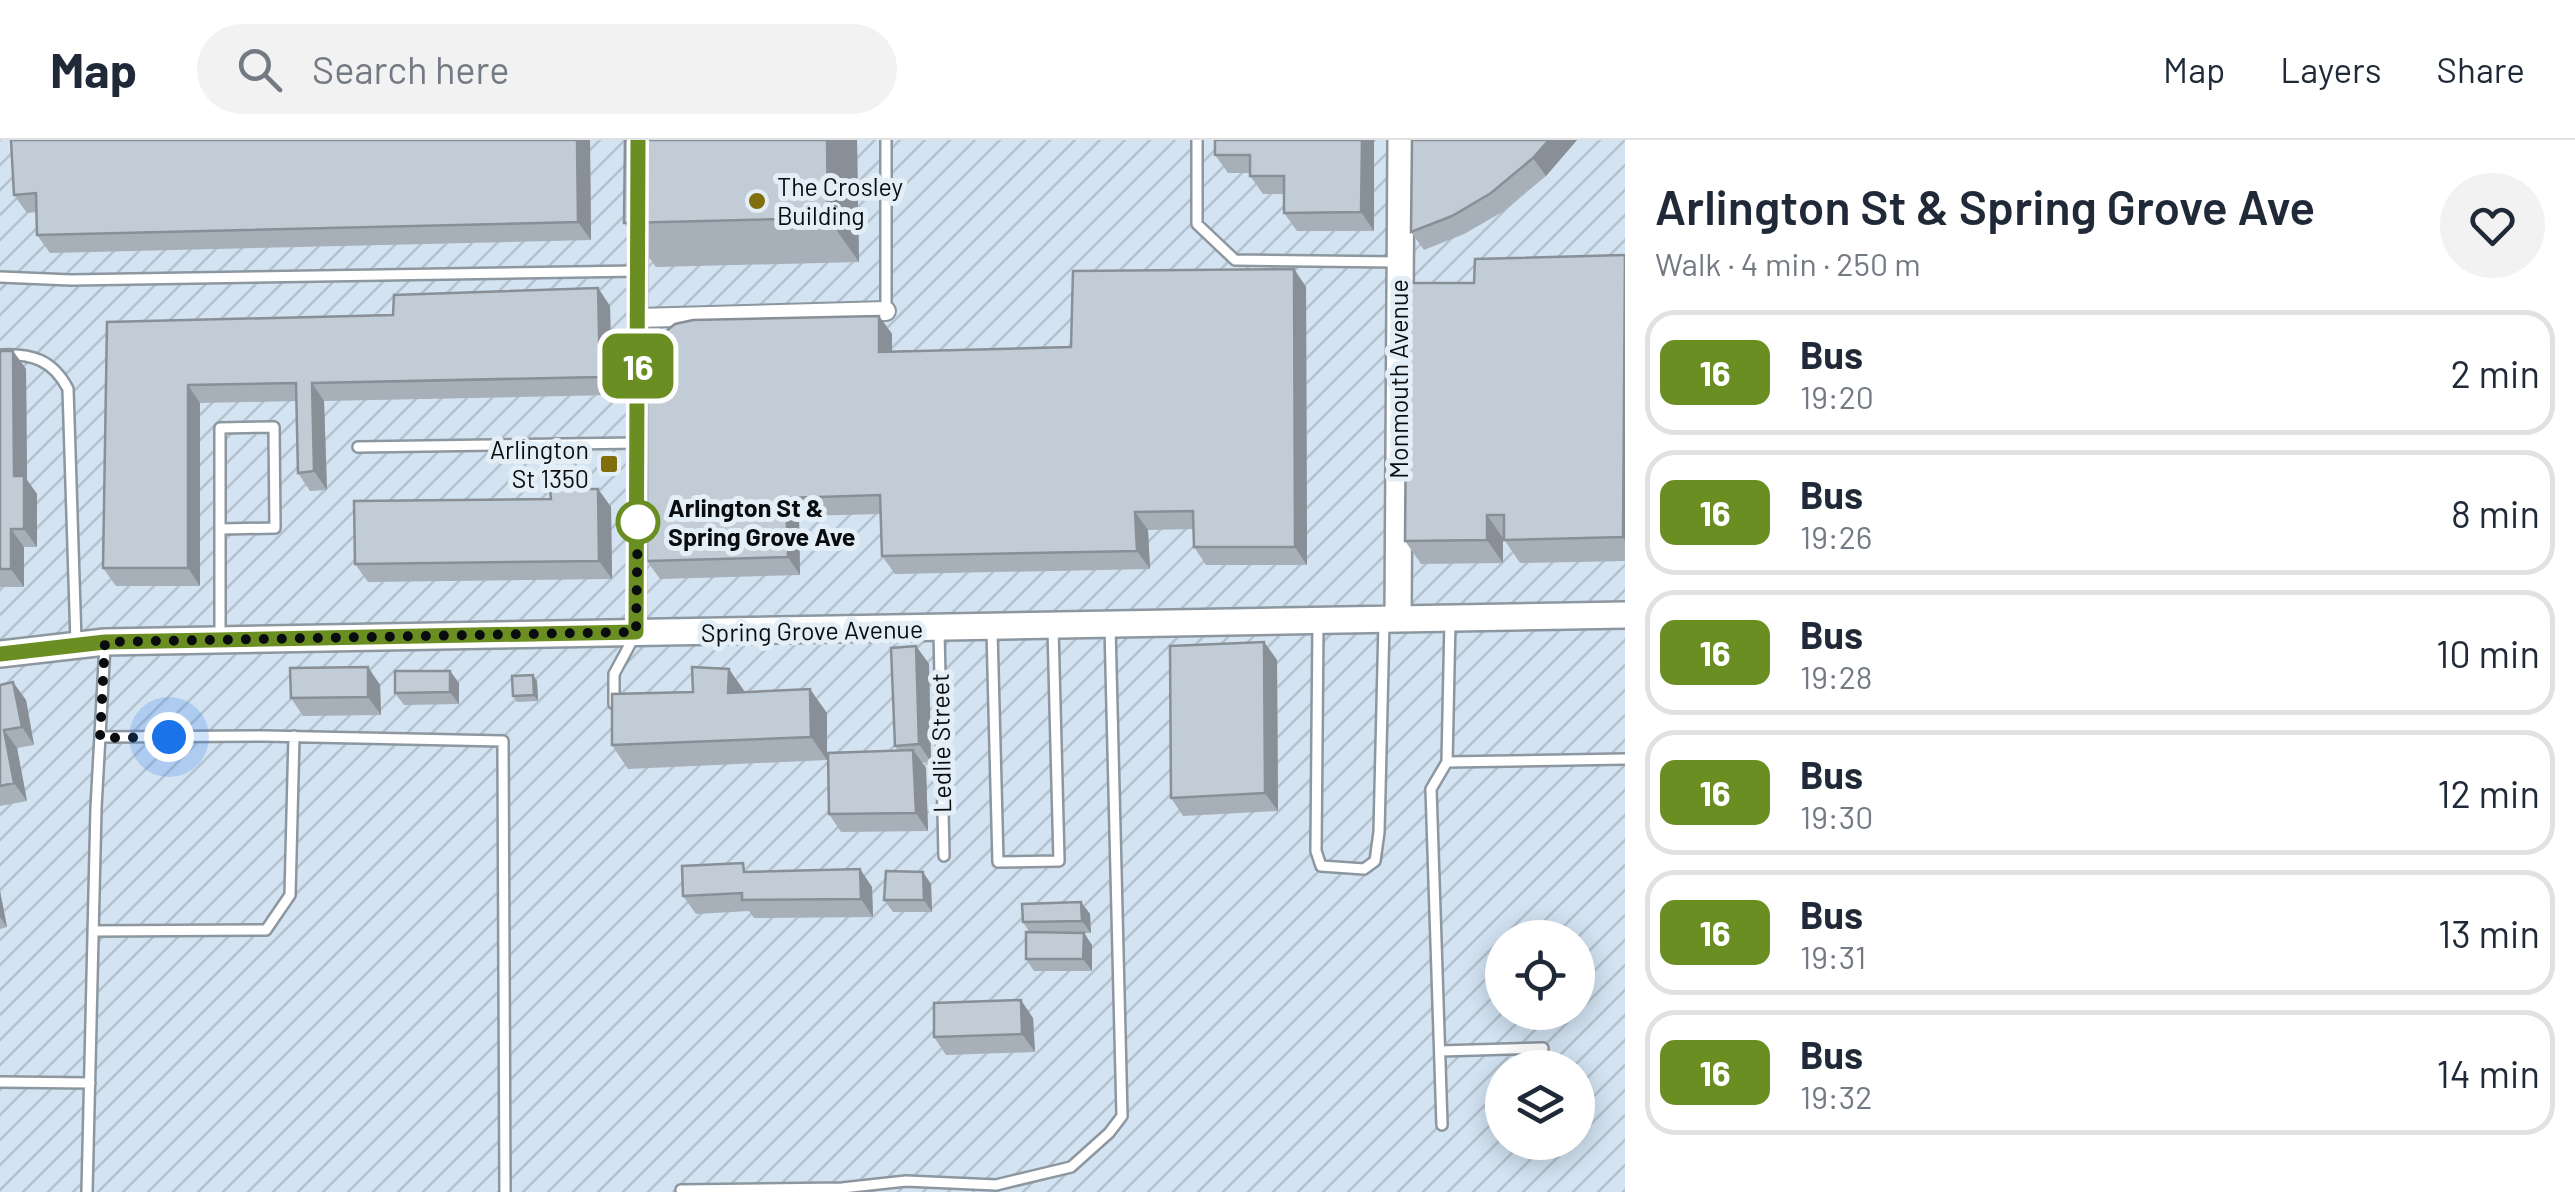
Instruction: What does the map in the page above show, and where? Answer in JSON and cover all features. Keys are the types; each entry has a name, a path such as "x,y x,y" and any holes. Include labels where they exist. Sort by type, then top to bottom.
{"main road":[{"name":"Monmouth Avenue","path":"1391,618 1402,140"},
{"name":"Spring Grove Avenue","path":"0,654 105,642 1625,615"}],"street":[{"path":"636,632 638,196"},
{"path":"638,318 886,312"}],"lane":[{"path":"886,140 886,312"},
{"path":"1197,140 1197,224 1234,260 1400,262"},
{"path":"0,277 71,280 638,271"},
{"path":"0,354 46,360 68,389 76,644"},
{"path":"220,641 220,428 274,427 275,528 221,529"},
{"path":"358,447 638,443"},
{"path":"1442,1124 1431,789 1447,762 1450,617"},
{"path":"1318,619 1316,851 1321,866 1364,869 1375,861 1391,618"},
{"path":"681,1190 842,1188 906,1181 996,1185 1072,1167 1122,1116 1110,624"},
{"path":"992,627 998,862 1059,860 1054,626"},
{"name":"Ledlie Street","path":"938,629 944,856"},
{"path":"614,713 614,674 636,632"},
{"path":"86,1192 96,808 105,642"},
{"path":"100,738 294,736 503,741 505,1192"},
{"path":"93,931 266,930 290,895 294,736"},
{"path":"1447,762 1625,759"},
{"path":"1440,1051 1544,1048"},
{"path":"0,1082 90,1082"}],"shaded area":[{"path":"0,140 1625,140 1625,1192 0,1192"}],"building":[{"path":"11,140 577,140 578,222 37,235 36,193 14,195"},
{"path":"625,140 827,140 828,218 624,223"},
{"path":"1215,140 1362,140 1361,212 1284,213 1284,176 1250,176 1250,155 1215,155"},
{"path":"1412,140 1549,140 1491,193 1452,216 1411,232"},
{"path":"1625,255 1623,537 1504,540 1504,515 1487,515 1487,540 1405,541 1407,283 1474,283 1475,259"},
{"path":"1294,269 1295,547 1194,547 1193,511 1135,512 1137,551 882,556 880,495 786,498 788,557 647,561 647,368 651,349 675,324 693,320 879,316 879,352 1071,347 1073,271"},
{"path":"598,288 600,377 312,383 314,471 298,473 296,383 188,385 188,568 103,568 107,322 393,315 394,295"},
{"path":"0,351 13,351 14,476 24,476 24,529 11,529 11,569 0,569"},
{"path":"550,489 598,489 599,561 355,564 354,501 551,499"},
{"path":"1264,642 1265,793 1171,798 1170,646"},
{"path":"916,646 919,744 895,746 891,648"},
{"path":"368,667 368,697 291,698 290,668"},
{"path":"692,667 729,669 728,693 810,689 811,737 612,745 612,694 693,692"},
{"path":"395,671 450,671 450,692 395,693"},
{"path":"533,675 534,695 513,696 512,676"},
{"path":"13,682 22,727 4,730 14,783 0,786 0,685"},
{"path":"913,750 916,813 829,814 828,753"},
{"path":"743,863 744,872 860,869 861,899 742,900 742,893 683,896 682,866"},
{"path":"886,871 923,872 924,900 884,900"},
{"path":"1081,902 1082,921 1023,922 1022,904"},
{"path":"1026,932 1084,933 1083,959 1026,959"},
{"path":"1021,1000 1022,1034 934,1037 934,1003"}],"bus line":[{"name":"16","path":"0,654 105,642 636,632 638,140"}],"place":[{"name":"The Crosley Building","path":"757,201"},
{"name":"Arlington St 1350","path":"609,464"},
{"name":"Arlington St & Spring Grove Ave","path":"638,522"}],"route":[{"path":"169,737 100,738 105,642 636,632 638,514 638,522"}]}
